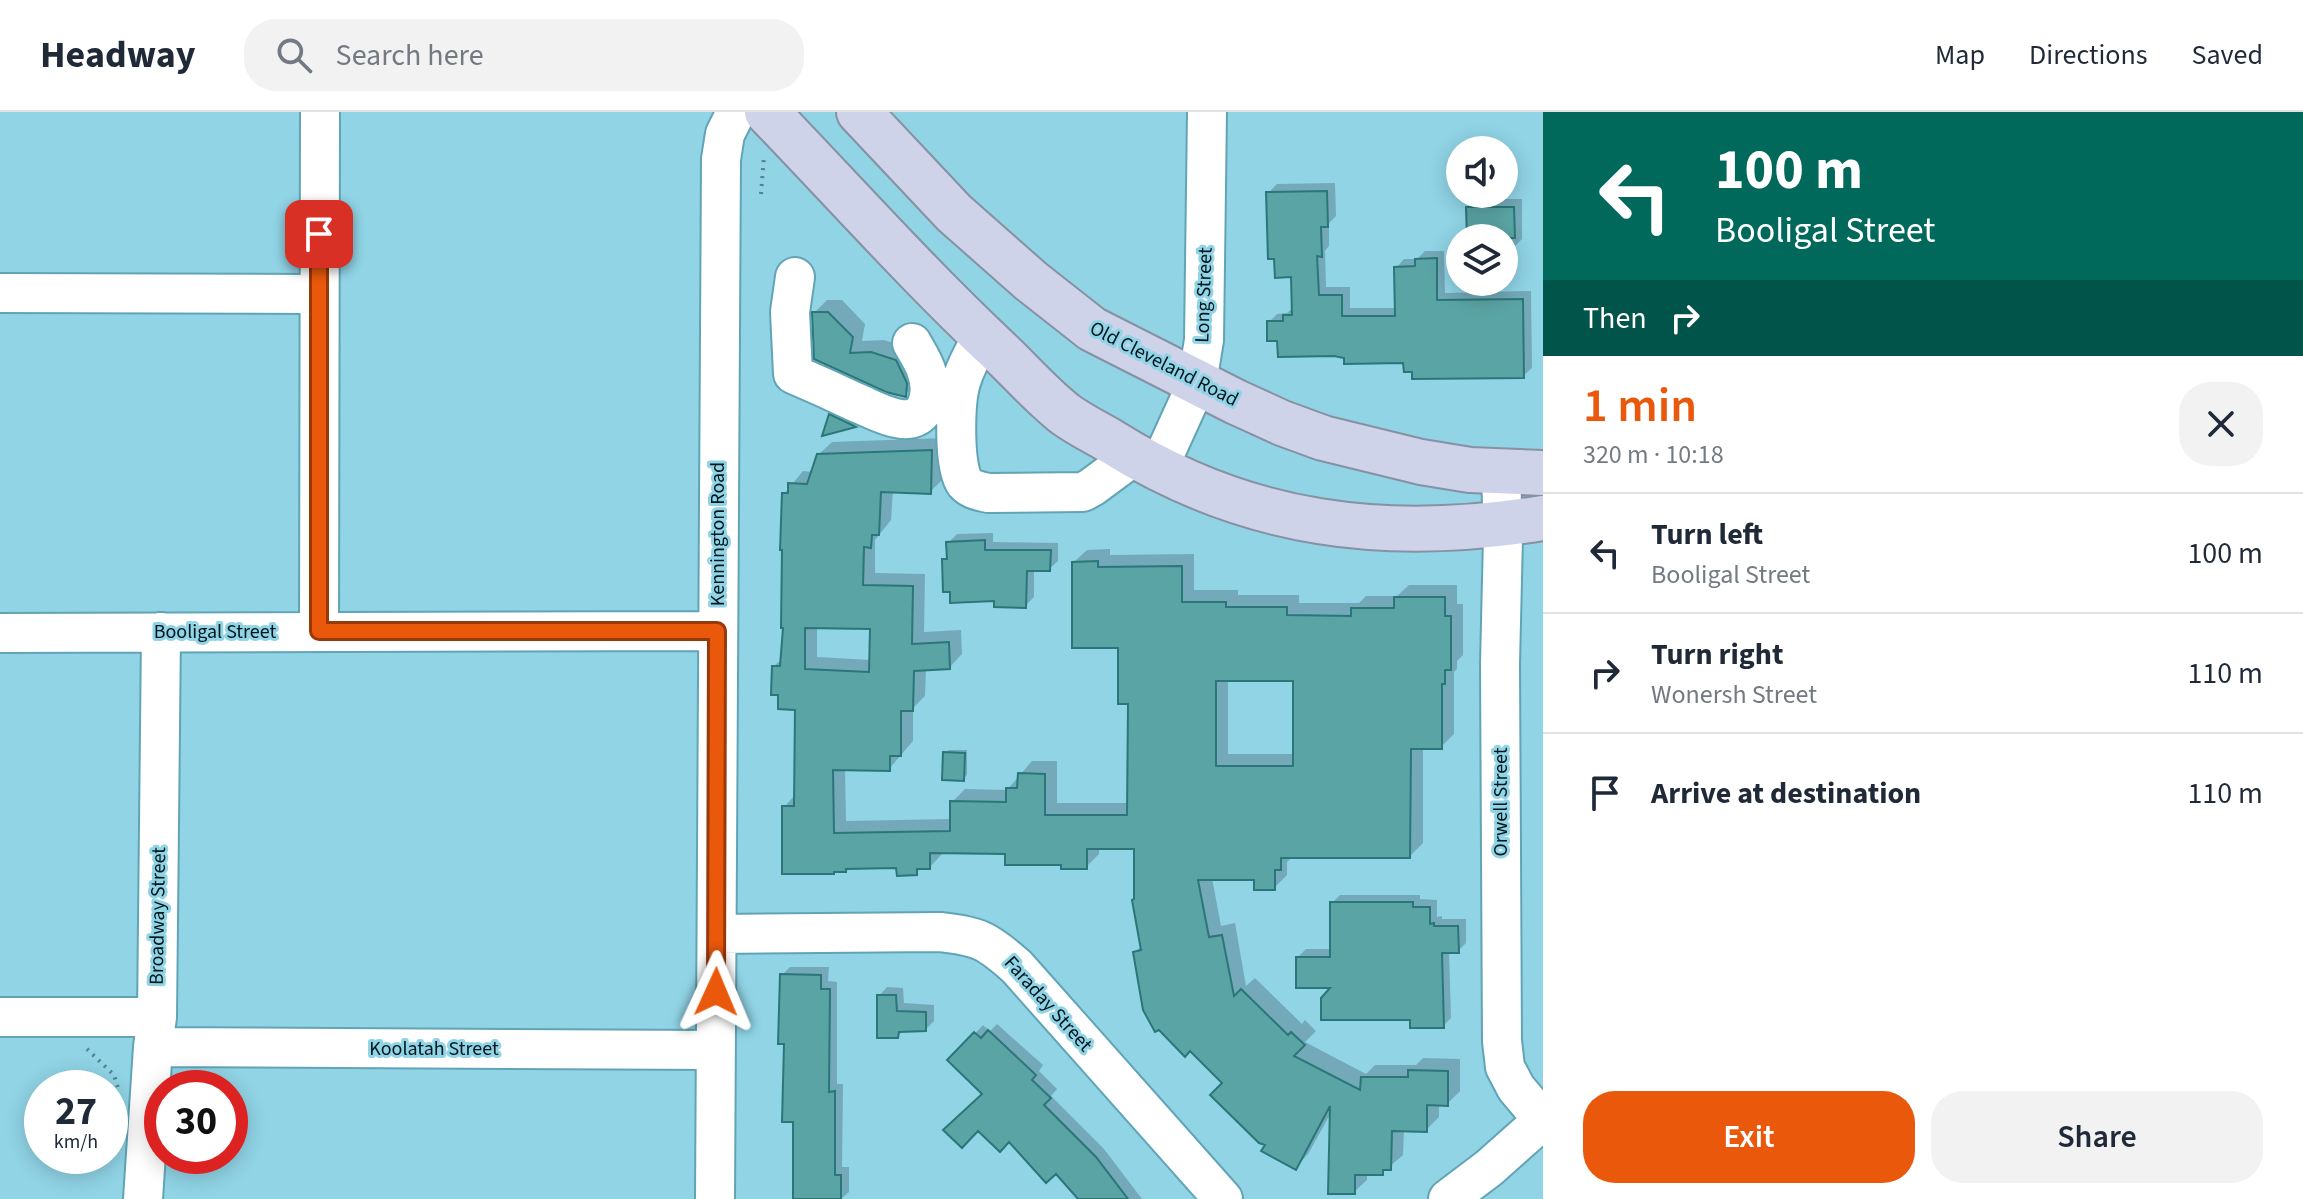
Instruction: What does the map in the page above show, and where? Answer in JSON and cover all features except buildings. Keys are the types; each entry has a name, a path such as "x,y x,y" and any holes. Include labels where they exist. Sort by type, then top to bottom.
{"highway":[{"name":"Old Cleveland Road","path":"859,112 954,213 1031,281 1092,329 1197,383 1282,423 1323,438 1421,462 1522,472"},
{"path":"766,130 1065,414 1146,463 1226,499 1322,523 1412,530 1523,521"}],"street":[{"path":"319,631 320,112"},
{"name":"Kennington Road","path":"715,1199 721,159 725,134 736,112"},
{"name":"Long Street","path":"1146,463 1197,383 1204,340 1207,112"},
{"path":"795,277 790,312 793,374 881,413 897,419 910,419 920,416 927,408 929,399 928,377 912,343"},
{"path":"0,293 319,294"},
{"path":"983,336 969,359 960,386 956,443 959,471 966,484 988,493 1083,492 1146,463"},
{"name":"Orwell Street","path":"1522,472 1523,521 1500,664 1502,1041 1505,1067 1516,1088 1543,1120"},
{"name":"Booligal Street","path":"0,633 717,631"},
{"name":"Broadway Street","path":"143,1199 155,1032 161,632"},
{"name":"Faraday Street","path":"717,934 940,932 969,935 986,941 1017,967 1223,1199"},
{"name":"Koolatah Street","path":"0,1017 155,1032 715,1050"},
{"path":"1448,1199 1543,1120"}],"path":[{"path":"761,194 766,130"},
{"path":"79,1045 90,1051 109,1070"}],"route":[{"path":"319,234 319,631 717,631 716,992"}]}
